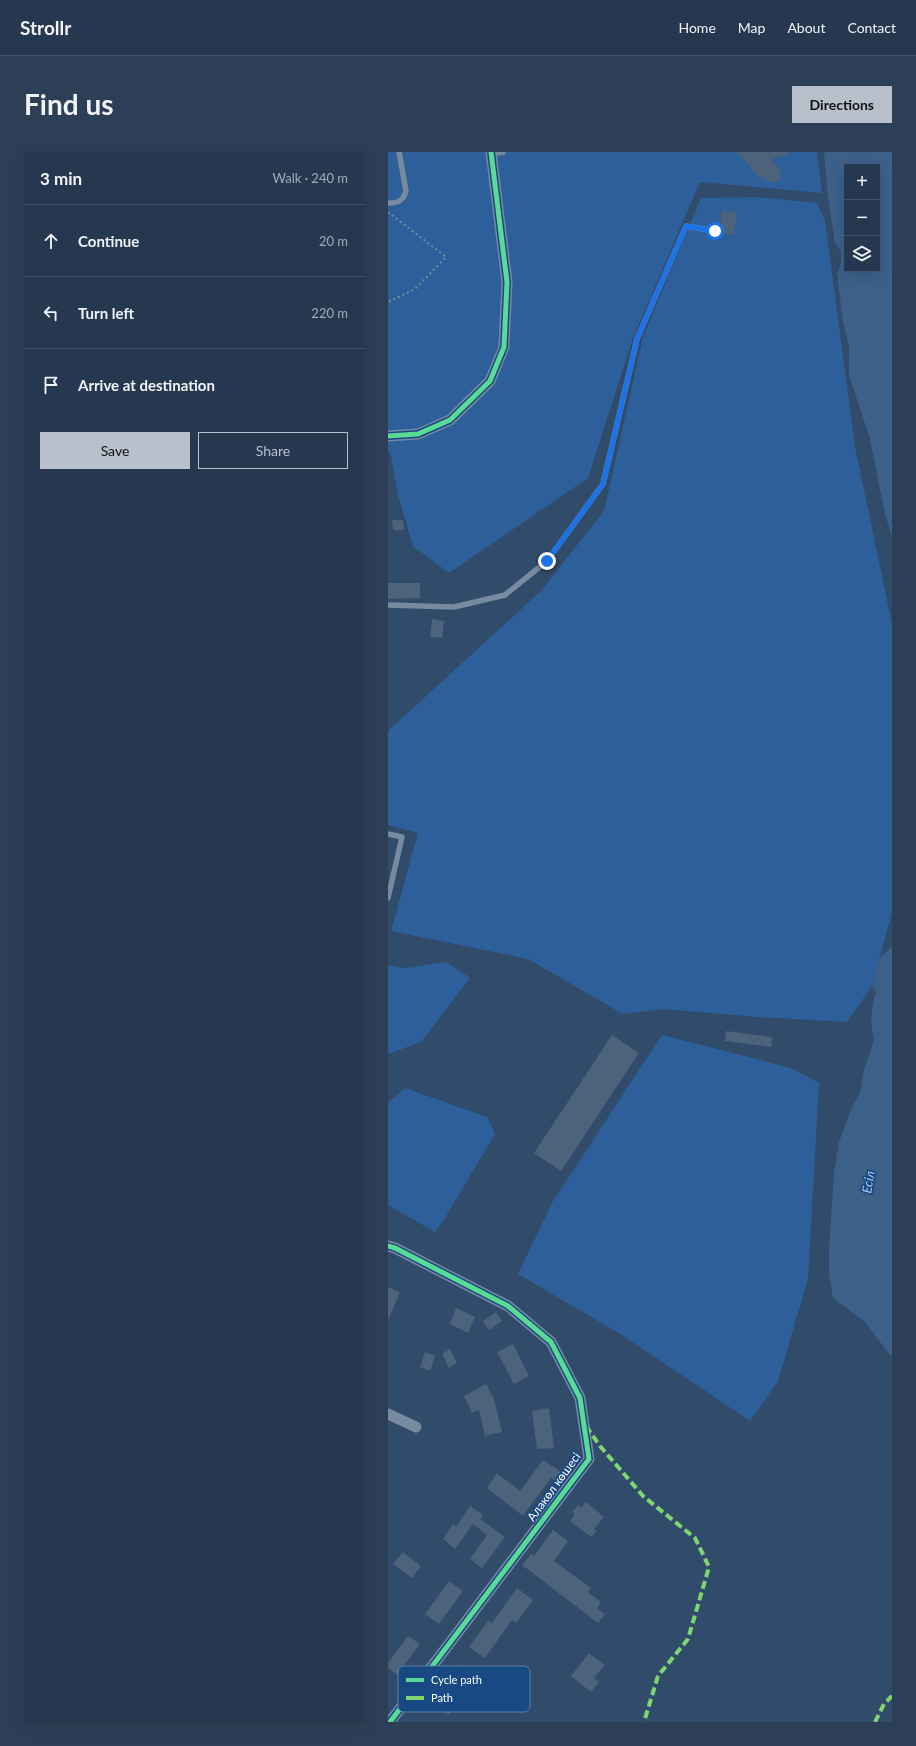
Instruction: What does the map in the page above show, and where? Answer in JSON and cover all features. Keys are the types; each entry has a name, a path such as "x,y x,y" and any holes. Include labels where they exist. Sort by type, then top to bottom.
{"street":[{"path":"388,436 418,434 450,420 490,381 504,346 507,282 491,153"},
{"name":"Алакөл көшесі","path":"388,1246 395,1248 508,1306 551,1342 580,1398 589,1459 432,1666"},
{"path":"388,1414 416,1427"},
{"name":"Алакөл көшесі","path":"390,1722 398,1711"}],"lane":[{"path":"388,203 398,202 404,197 406,191 399,152"},
{"path":"491,153 503,152"},
{"path":"388,605 454,607 505,595 547,561 603,484 637,339 686,226 715,231"},
{"path":"388,834 402,837 388,898"}],"path":[{"path":"388,212 446,257 414,289 388,302"}],"shaded area":[{"path":"388,152 817,152 822,193 700,182 633,338 588,478 449,573 413,546 398,495 390,451 388,451"},
{"path":"756,197 817,203 825,220 855,447 892,624 892,912 872,986 847,1022 758,1017 663,1009 623,1014 528,959 391,931 418,833 388,825 388,731 541,591 604,511 643,337 701,198"},
{"path":"446,962 470,978 421,1042 388,1054 388,965 405,968"},
{"path":"662,1035 791,1068 819,1083 808,1279 778,1381 750,1421 622,1335 518,1274 553,1201"},
{"path":"405,1088 487,1117 495,1134 445,1218 435,1232 388,1205 388,1103"}],"water":[{"path":"824,152 892,152 892,537 885,514 870,439 849,375 849,347 843,322 837,273 841,263 841,251 835,243 828,197"},
{"name":"Есіл","path":"892,947 892,1356 865,1322 833,1298 829,1273 829,1248 834,1173 839,1142 852,1107 860,1094 864,1070 874,1040 871,1022 873,1002 876,993 872,986 880,957"}],"building":[{"path":"737,152 789,152 789,154 772,159 780,171 781,177 777,182 771,182 758,176"},
{"path":"722,211 737,212 734,235 719,233"},
{"path":"392,520 403,520 404,530 393,530"},
{"path":"388,583 420,583 420,598 388,599"},
{"path":"432,619 444,621 442,638 430,637"},
{"path":"726,1031 772,1037 771,1047 725,1041"},
{"path":"612,1035 639,1053 561,1171 534,1153"},
{"path":"388,1287 400,1292 388,1321"},
{"path":"456,1308 475,1317 468,1333 450,1324"},
{"path":"496,1312 502,1321 489,1330 483,1321"},
{"path":"513,1344 529,1376 514,1384 497,1352"},
{"path":"450,1349 457,1363 449,1368 442,1354"},
{"path":"425,1352 435,1356 430,1371 420,1367"},
{"path":"486,1384 494,1399 502,1432 485,1436 479,1410 472,1413 464,1396"},
{"path":"549,1408 554,1448 537,1449 532,1411"},
{"path":"543,1460 563,1473 557,1482 551,1478 523,1516 487,1488 497,1473 520,1491"},
{"path":"586,1502 604,1517 594,1529 597,1531 591,1537 570,1521 575,1514 572,1512 578,1505 581,1508"},
{"path":"470,1506 483,1515 480,1519 505,1537 482,1568 470,1559 487,1535 473,1524 455,1549 443,1539 453,1524 456,1527"},
{"path":"553,1530 568,1541 554,1561 591,1588 588,1592 601,1602 597,1608 605,1614 598,1623 522,1565 531,1554 534,1556"},
{"path":"403,1552 421,1566 412,1578 393,1564"},
{"path":"449,1581 463,1591 439,1624 425,1614"},
{"path":"517,1588 533,1600 516,1623 512,1620 485,1658 469,1647 488,1621 492,1623"},
{"path":"408,1636 420,1644 404,1666 398,1666 397,1675 388,1668 388,1663"},
{"path":"589,1653 605,1665 594,1678 599,1682 591,1692 571,1676"}],"marked path":[{"path":"586,1426 600,1446 643,1496 695,1538 709,1567 688,1639 658,1676 644,1722"},
{"path":"875,1722 884,1704 892,1696"}],"cycle path":[{"path":"388,436 418,434 450,420 490,381 504,347 507,282 491,152"},
{"path":"388,1246 395,1248 508,1306 551,1342 580,1398 589,1459 432,1666"},
{"path":"390,1722 398,1711"}],"route":[{"path":"547,561 603,484 637,339 686,226 715,231"}]}
